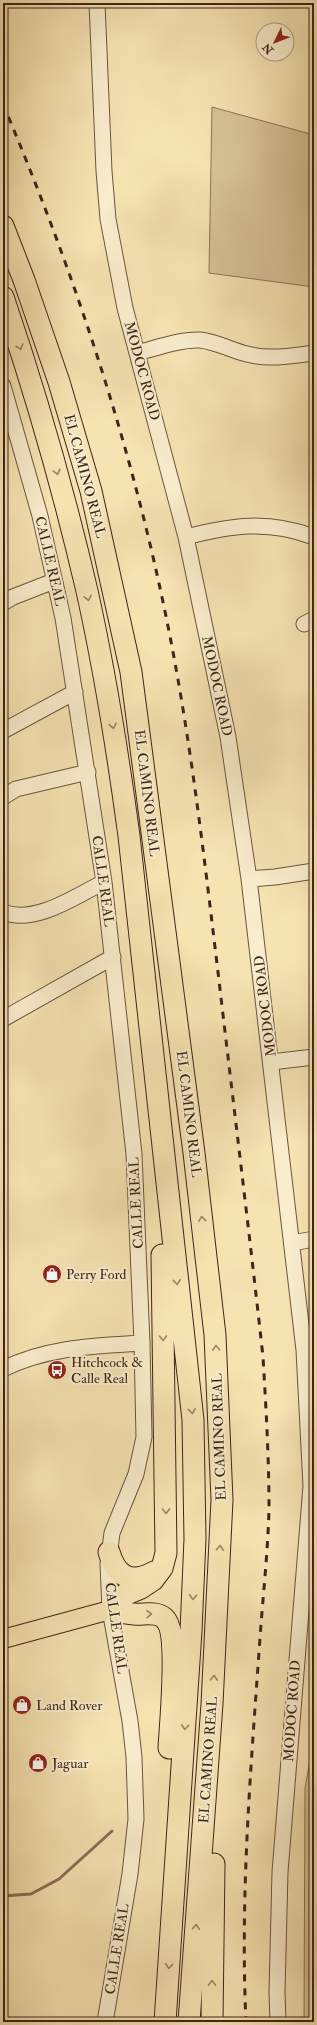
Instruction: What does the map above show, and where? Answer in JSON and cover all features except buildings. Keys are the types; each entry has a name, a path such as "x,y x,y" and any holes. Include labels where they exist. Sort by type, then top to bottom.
{"highway":[{"name":"EL CAMINO REAL","path":"3,226 24,280 59,382 91,492 131,672 193,1145 215,1335 222,1500 205,1810 189,2022"},
{"name":"EL CAMINO REAL","path":"3,297 44,426 68,513 104,673 130,836 168,1202 193,1420 195,1539 165,2022"},
{"path":"110,1610 124,1595 141,1588 153,1580 162,1568 166,1553 162,1251 168,1202"},
{"path":"109,1552 113,1566 125,1577 136,1580 162,1568"},
{"path":"110,1610 134,1614 156,1614 164,1618 170,1626 173,1661 166,1835 175,1871"},
{"path":"205,1810 214,1855 212,2022"}],"main road":[{"path":"3,1639 110,1610"}],"street":[{"name":"MODOC ROAD","path":"97,3 104,171 108,219 122,296 186,537 228,737 249,879 304,1350 313,1485 280,1872 277,1992 278,2022"},
{"path":"137,353 186,340 211,342 254,356 275,357 314,353"},
{"name":"CALLE REAL","path":"3,386 40,516 63,618 104,882 134,1154 142,1343 144,1437 136,1474 112,1533 109,1552 110,1610 130,1721 136,1785 136,1819 130,1874 105,2022"},
{"path":"186,537 231,527 260,525 283,527 314,537"},
{"path":"3,603 13,597 54,581"},
{"path":"3,731 75,692"},
{"path":"3,797 16,789 88,772"},
{"path":"249,879 314,871"},
{"path":"3,912 18,916 41,913 104,882"},
{"path":"3,1019 113,957"},
{"path":"271,1062 314,1057"},
{"path":"292,1243 314,1239"},
{"path":"3,1369 29,1359 74,1348 142,1343"}],"shaded area":[{"path":"212,107 314,135 314,287 209,273"},
{"path":"314,1738 314,2022 304,2022 305,1788"}],"waterway":[{"path":"3,1896 31,1894 59,1879 112,1831"}],"railway":[{"path":"3,104 52,226 74,287 95,349 132,475 149,538 172,648 188,740 201,833 263,1357 268,1452 268,1540 253,1734 245,1878 244,1926 246,2022"}],"place":[{"name":"Perry Ford","path":"52,1274"},
{"name":"Hitchcock & Calle Real","path":"57,1370"},
{"name":"Land Rover","path":"22,1705"},
{"name":"Jaguar","path":"38,1763"}]}
